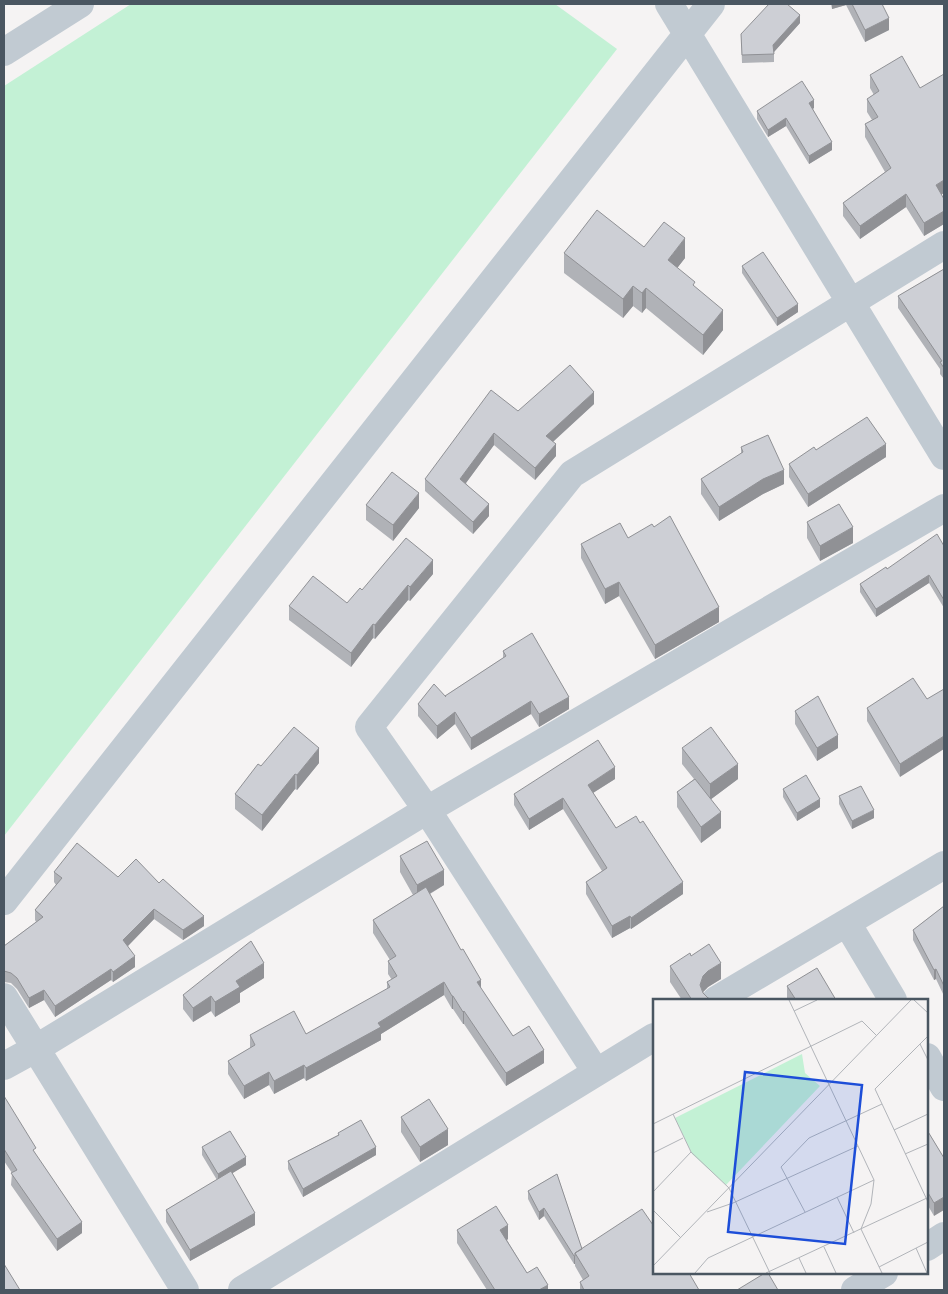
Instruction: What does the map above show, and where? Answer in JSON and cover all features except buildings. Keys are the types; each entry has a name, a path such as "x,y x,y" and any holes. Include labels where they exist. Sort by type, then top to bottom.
{"street":[{"path":"4,52 80,4"},
{"path":"669,4 944,456"},
{"path":"4,901 711,4"},
{"path":"596,1072 427,810 370,727 572,474 944,245"},
{"path":"4,1066 35,1049 427,810 944,508"},
{"path":"718,999 944,865"},
{"path":"847,923 892,999"},
{"path":"4,998 186,1290"},
{"path":"242,1290 653,1038"},
{"path":"928,1059 944,1087"},
{"path":"928,1246 944,1236"},
{"path":"855,1290 882,1274"}],"green space":[{"path":"131,4 555,4 617,49 4,836 4,86"}]}
